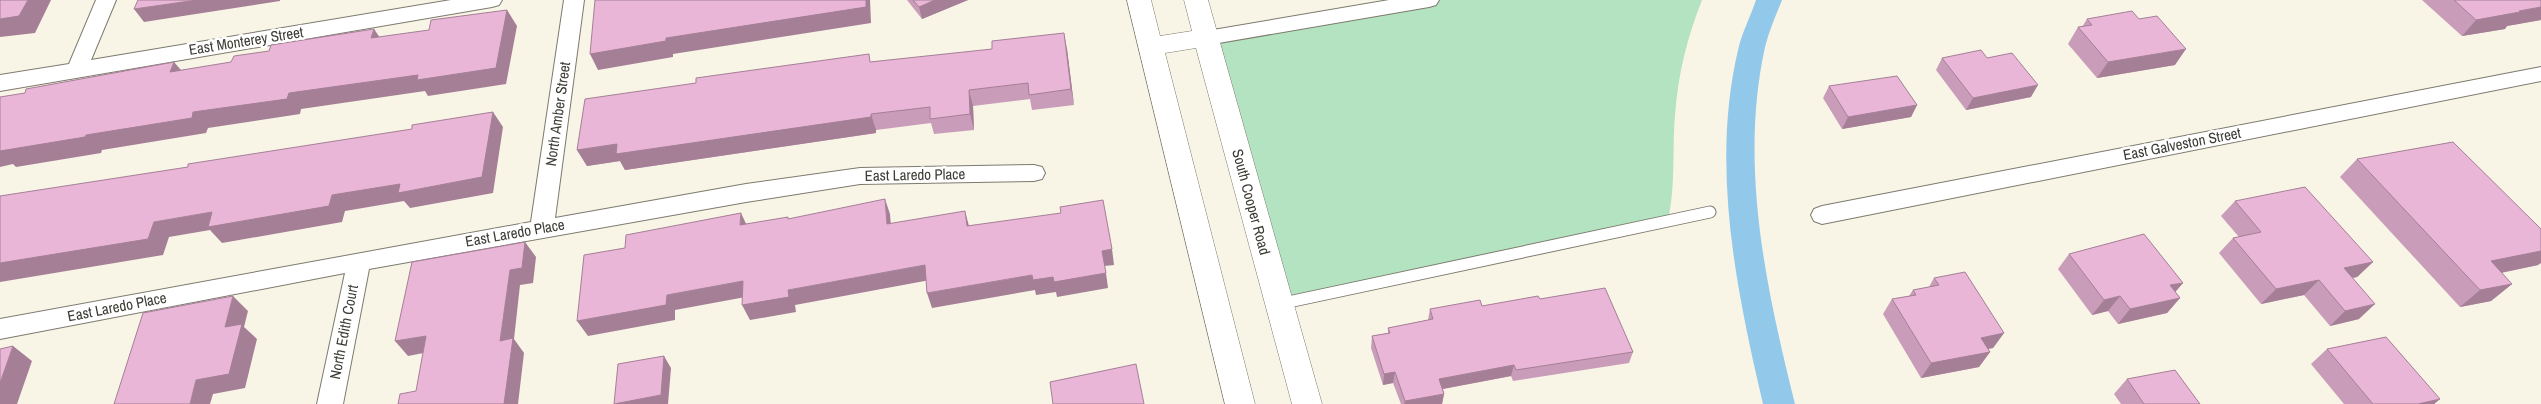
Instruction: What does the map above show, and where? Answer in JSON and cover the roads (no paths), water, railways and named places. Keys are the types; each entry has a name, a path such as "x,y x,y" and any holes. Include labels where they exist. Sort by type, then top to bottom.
{"main road":[{"path":"1139,0 1240,404"},
{"name":"South Cooper Road","path":"1196,0 1278,305 1307,404"},
{"path":"1150,46 1207,38"}],"street":[{"path":"78,69 106,0"},
{"name":"East Monterey Street","path":"0,83 492,0"},
{"name":"North Amber Street","path":"542,227 574,0"},
{"path":"1207,38 1406,2 1428,0"},
{"name":"East Galveston Street","path":"1822,215 2541,74"},
{"name":"East Laredo Place","path":"0,330 542,227 860,176 1034,173"},
{"name":"North Edith Court","path":"330,404 359,261"}],"lane":[{"path":"1278,305 1710,212"}],"waterway":[{"path":"1769,0 1753,45 1744,94 1741,147 1742,200 1748,255 1757,307 1779,404"}]}
